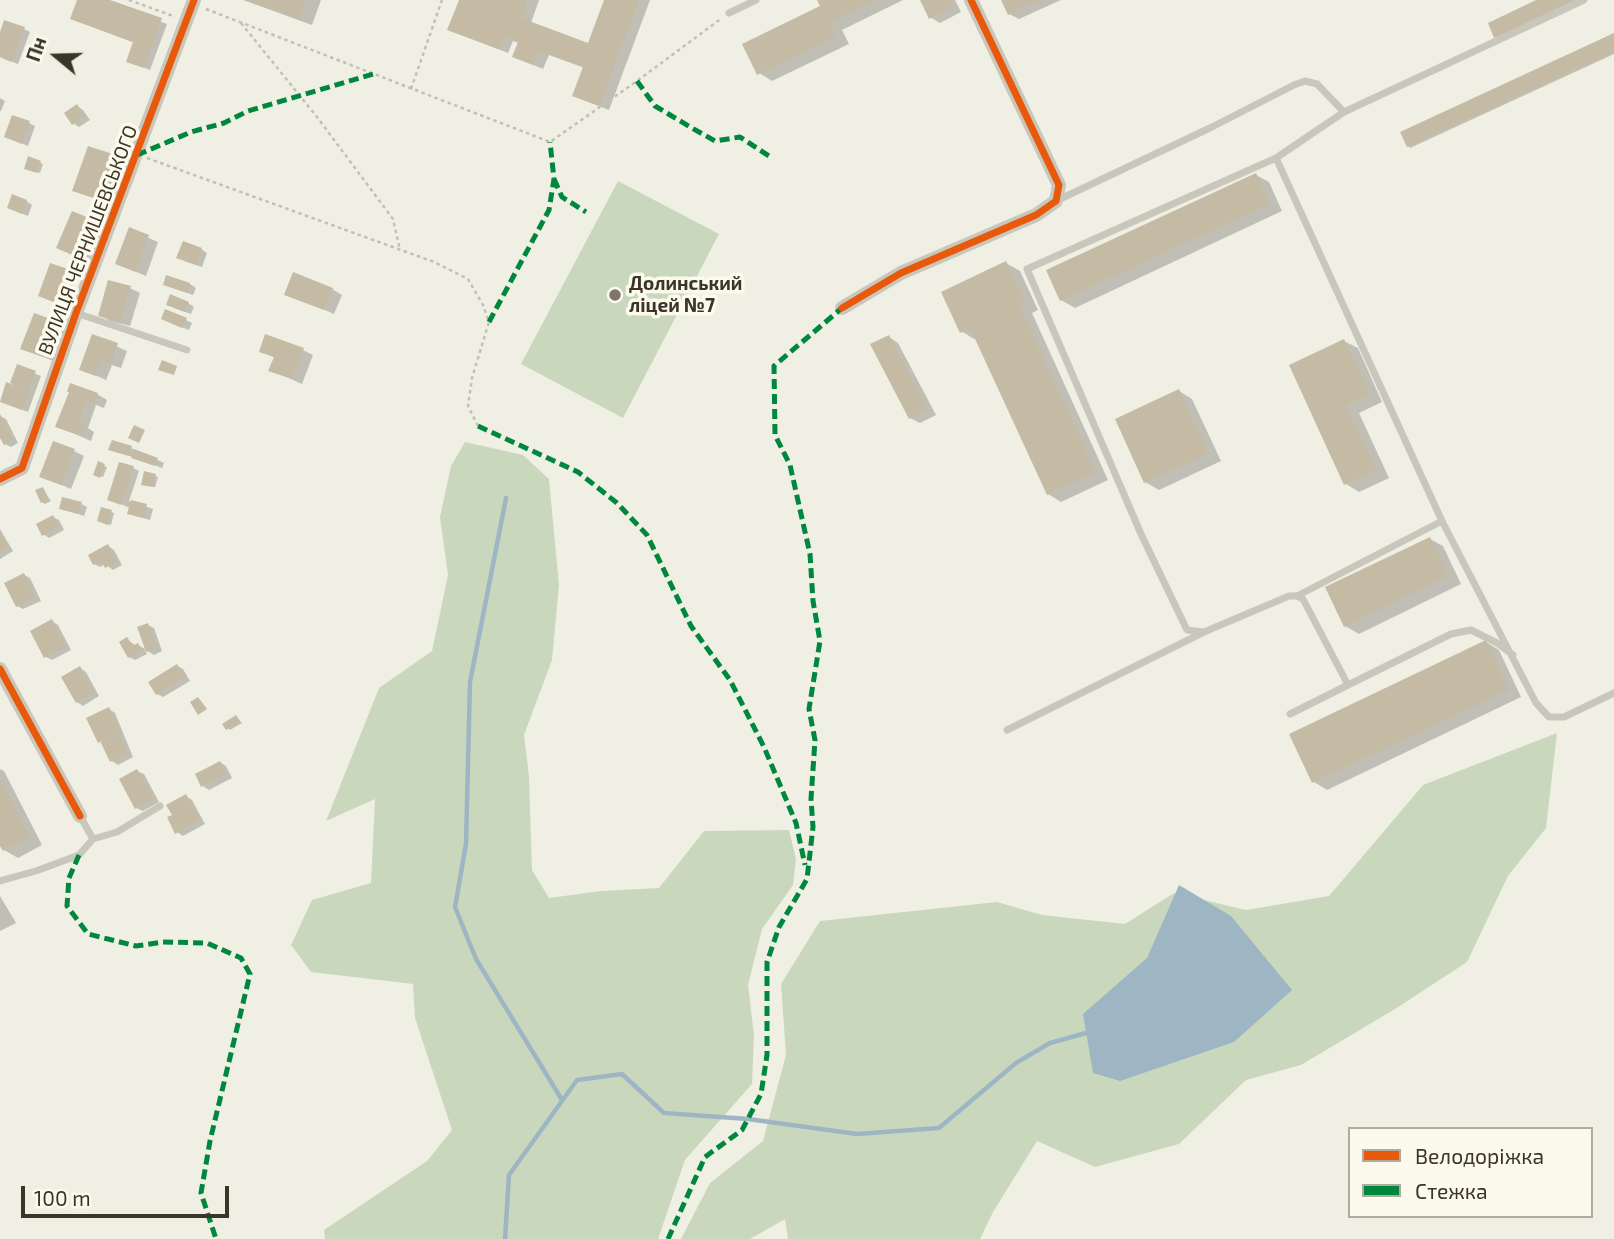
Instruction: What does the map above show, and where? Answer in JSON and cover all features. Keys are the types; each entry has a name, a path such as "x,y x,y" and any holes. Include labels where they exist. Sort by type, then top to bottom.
{"street":[{"path":"842,308 901,273 1028,219 1056,201 1059,185 971,0"},
{"name":"ВУЛИЦЯ ЧЕРНИШЕВСЬКОГО","path":"0,479 22,468 76,313 137,155 190,1"},
{"path":"0,669 80,816"}],"lane":[{"path":"729,13 756,0"},
{"path":"1204,632 1187,630 1141,534 1027,269 1276,158 1344,112 1584,0"},
{"path":"1056,201 1305,81 1317,84 1344,112"},
{"path":"1276,158 1443,521 1536,703 1549,717 1564,717 1614,693"},
{"path":"76,313 187,350"},
{"path":"1297,596 1443,521"},
{"path":"1007,730 1204,632 1289,596 1303,599 1348,685"},
{"path":"1290,714 1451,634 1471,630 1497,643 1513,655"},
{"path":"0,881 79,855 93,839 117,832 160,806"},
{"path":"80,816 93,839"}],"path":[{"path":"129,0 176,17"},
{"path":"411,89 442,0"},
{"path":"603,105 642,0"},
{"path":"190,1 550,142 729,13"},
{"path":"240,22 317,117 393,219 400,250"},
{"path":"137,155 434,262 468,279 489,322 472,378 468,406 478,426"}],"green space":[{"path":"618,181 719,234 623,418 521,364"},
{"path":"465,442 523,455 549,479 559,585 552,660 524,735 529,776 532,870 549,898 601,891 659,888 704,831 789,830 796,859 793,885 762,929 748,985 754,1035 752,1084 685,1160 658,1239 325,1239 324,1230 427,1161 452,1130 415,1018 413,984 311,972 291,945 312,900 371,883 375,799 326,821 379,688 432,651 448,575 440,517 451,466"},
{"path":"1557,733 1546,828 1508,876 1467,962 1301,1065 1246,1080 1179,1144 1095,1167 1037,1141 993,1212 980,1239 788,1239 785,1219 750,1239 681,1239 710,1183 763,1141 786,1055 781,984 820,921 997,902 1042,915 1125,924 1174,893 1246,910 1329,896 1423,785"}],"water":[{"path":"1179,885 1231,916 1292,990 1234,1042 1120,1081 1093,1073 1083,1014 1147,958"}],"building":[{"path":"77,0 110,0 162,18 144,68 126,62 133,42 70,19"},
{"path":"247,0 305,0 299,19"},
{"path":"459,0 528,0 521,18 588,43 604,0 639,0 599,106 572,96 583,67 539,51 533,65 512,57 518,42 503,37 498,49 447,30"},
{"path":"817,0 875,0 830,22 837,36 757,75 742,44 820,6"},
{"path":"920,0 949,0 953,7 929,19"},
{"path":"1001,0 1041,0 1008,15"},
{"path":"1536,0 1573,0 1494,38 1488,23"},
{"path":"4,20 25,27 11,62 0,57 0,32"},
{"path":"1614,33 1614,52 1407,147 1400,132"},
{"path":"77,104 85,116 72,125 64,113"},
{"path":"12,115 30,121 22,144 4,137"},
{"path":"88,146 116,155 100,200 72,191"},
{"path":"28,156 41,161 37,173 24,169"},
{"path":"1256,173 1270,204 1060,301 1046,270"},
{"path":"12,194 27,200 22,214 7,208"},
{"path":"72,211 94,220 77,257 56,248"},
{"path":"129,227 149,235 136,272 115,264"},
{"path":"183,241 202,248 196,265 176,258"},
{"path":"1006,261 1025,302 1019,305 1096,472 1047,495 970,328 960,333 941,292"},
{"path":"50,263 71,270 59,304 38,296"},
{"path":"293,272 333,288 324,310 284,295"},
{"path":"166,275 190,283 187,293 163,285"},
{"path":"108,280 131,286 120,322 98,316"},
{"path":"170,294 189,302 185,312 166,305"},
{"path":"165,309 187,318 182,328 161,319"},
{"path":"34,313 56,321 43,357 20,349"},
{"path":"92,334 118,343 111,364 102,361 96,376 79,370"},
{"path":"265,334 304,348 292,379 268,371 274,357 259,352"},
{"path":"889,335 927,409 909,419 870,344"},
{"path":"1344,339 1370,394 1346,406 1377,470 1344,485 1289,365"},
{"path":"162,360 177,366 174,375 158,370"},
{"path":"17,364 36,371 29,390 10,383"},
{"path":"6,382 29,391 22,410 0,402"},
{"path":"70,383 98,393 94,404 86,401 79,422 86,424 81,436 55,427"},
{"path":"1179,389 1208,454 1144,483 1115,419"},
{"path":"0,414 13,440 4,445 0,438"},
{"path":"134,425 145,430 139,443 128,438"},
{"path":"112,440 132,446 129,456 108,450"},
{"path":"53,441 75,449 61,485 39,477"},
{"path":"134,449 158,458 155,466 131,458"},
{"path":"98,461 105,464 100,478 93,475"},
{"path":"119,462 134,466 121,505 107,500"},
{"path":"144,471 156,474 153,487 141,485"},
{"path":"43,487 49,500 41,503 35,490"},
{"path":"62,497 82,502 78,514 59,509"},
{"path":"131,500 147,504 144,518 127,514"},
{"path":"101,507 112,510 108,525 97,521"},
{"path":"53,515 59,526 42,536 36,524"},
{"path":"0,533 9,547 0,553"},
{"path":"1430,537 1449,576 1344,627 1325,587"},
{"path":"108,544 117,562 105,568 101,560 93,565 88,555"},
{"path":"24,573 36,597 16,607 4,583"},
{"path":"52,619 66,647 44,658 30,631"},
{"path":"148,623 157,648 146,652 137,627"},
{"path":"127,637 133,646 138,643 142,650 128,658 119,642"},
{"path":"1486,640 1509,690 1312,783 1289,734"},
{"path":"177,664 185,677 156,695 148,682"},
{"path":"80,666 95,693 76,703 61,677"},
{"path":"198,697 207,709 198,715 190,702"},
{"path":"109,707 121,732 98,743 86,718"},
{"path":"236,715 240,721 226,730 222,724"},
{"path":"119,734 128,753 110,762 101,743"},
{"path":"220,761 227,774 201,787 195,774"},
{"path":"137,769 154,799 135,809 119,779"},
{"path":"0,779 30,837 3,851 0,846"},
{"path":"186,794 200,820 175,834 167,817 172,815 166,805"}],"waterway":[{"path":"506,498 470,682 466,844 455,907 476,959 562,1100"},
{"path":"505,1239 509,1175 577,1080 622,1074 664,1113 748,1119 857,1134 939,1128 1016,1063 1050,1043 1086,1033"}],"marked path":[{"path":"137,155 191,132 224,123 248,111 373,74"},
{"path":"637,81 655,106 692,128 715,141 740,137 769,156"},
{"path":"489,322 549,210 554,179 550,142"},
{"path":"554,179 562,197 586,212"},
{"path":"668,1239 705,1157 742,1130 761,1094 767,1055 767,962 779,927 807,879 813,827 811,799 815,740 809,709 820,641 813,601 810,554 790,465 775,435 774,366 842,308"},
{"path":"478,426 578,472 617,503 647,535 691,626 730,680 764,747 796,823 805,865"},
{"path":"79,855 69,878 67,906 88,934 136,946 163,942 207,943 241,958 250,974 210,1141 201,1193 216,1239"}],"cycle path":[{"path":"0,479 22,468 76,313 194,0"},
{"path":"842,308 901,273 1036,215 1056,201 1059,185 971,0"},
{"path":"0,669 80,816"}],"place":[{"name":"Долинський ліцей №7","path":"615,295"}]}
